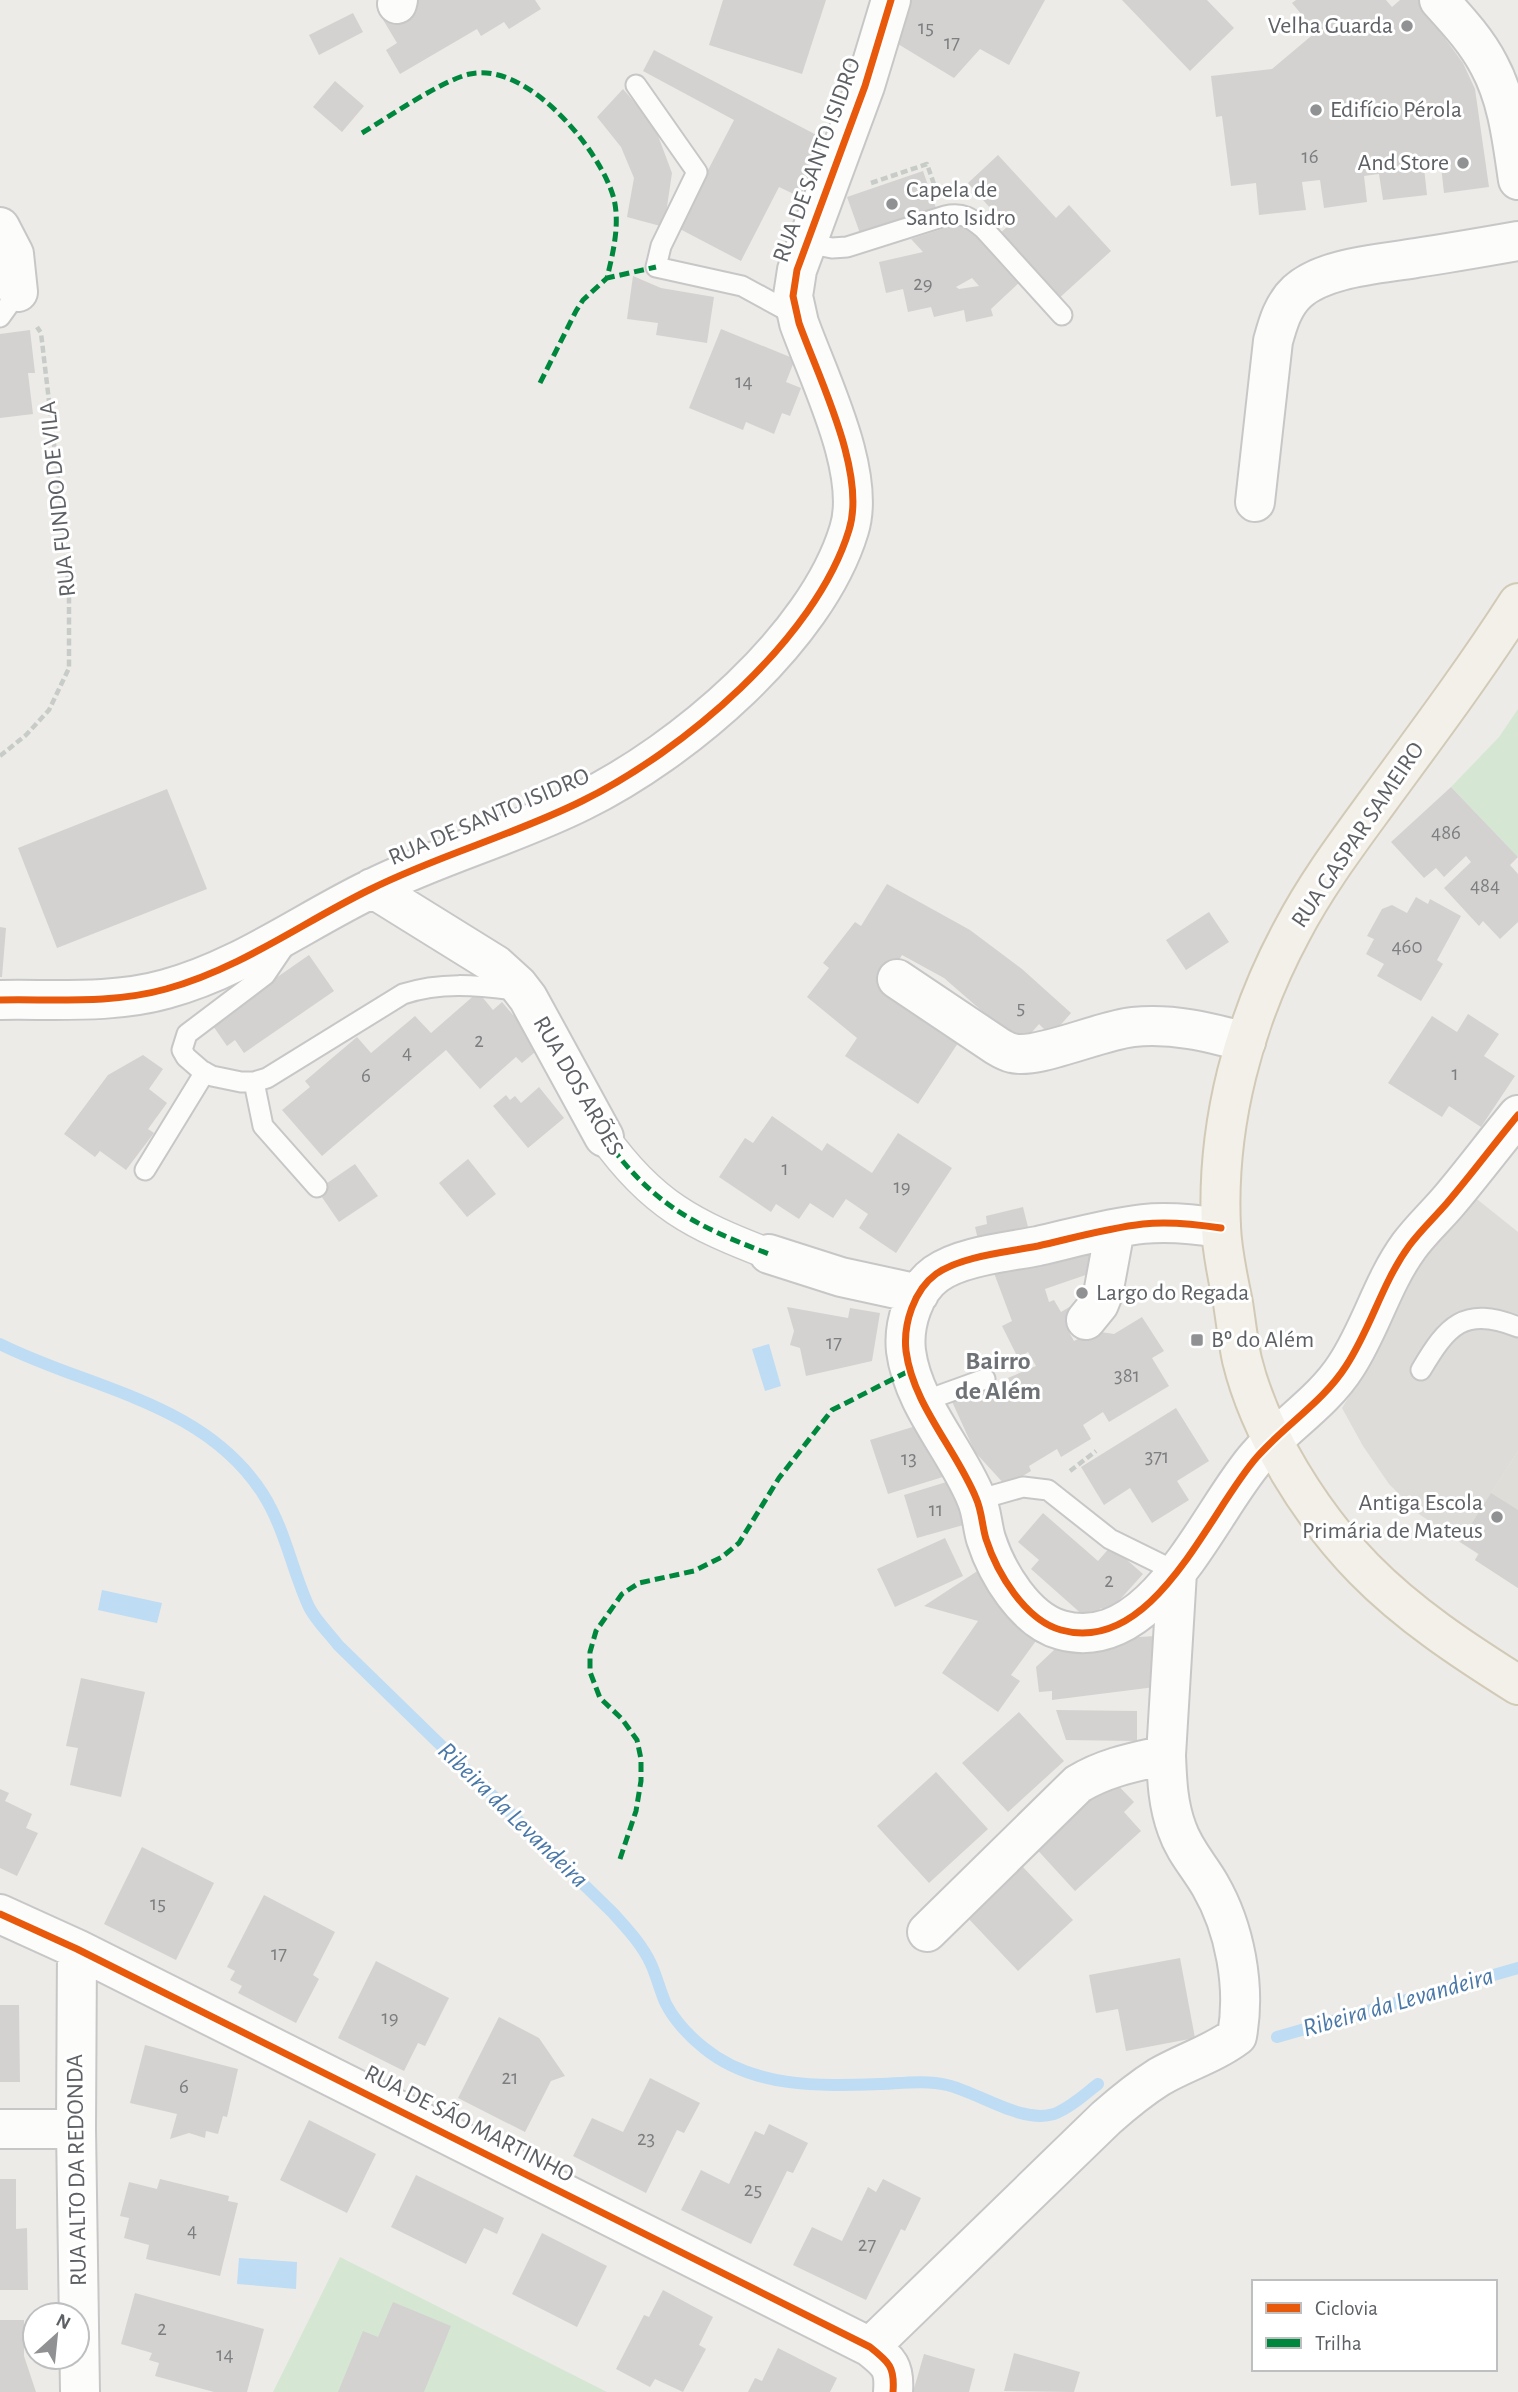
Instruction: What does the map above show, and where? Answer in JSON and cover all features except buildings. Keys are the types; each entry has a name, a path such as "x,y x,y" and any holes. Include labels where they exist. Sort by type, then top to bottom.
{"main road":[{"name":"RUA GASPAR SAMEIRO","path":"1518,603 1475,668 1334,862 1309,900 1272,971 1255,1012 1233,1088 1222,1182 1221,1228 1242,1360 1258,1409 1302,1489 1330,1529 1363,1568 1401,1604 1518,1685"}],"street":[{"name":"RUA DE SANTO ISIDRO","path":"0,1000 106,998 146,994 228,966 372,888 582,801 628,775 708,716 775,654 820,596 850,528 853,496 850,465 797,316 793,296 794,283 806,243 868,76 891,0"},
{"path":"1439,0 1474,42 1494,76 1509,122 1518,180"},
{"path":"0,227 14,254 9,304"},
{"path":"1255,502 1273,341 1278,321 1297,292 1308,284 1341,271 1518,241"},
{"name":"RUA DOS ARÕES","path":"372,888 508,974 523,991 604,1137 624,1164 660,1200 682,1215 724,1236 769,1254 841,1278 919,1294"},
{"path":"897,979 1012,1054 1041,1052 1111,1030 1155,1026 1179,1026 1246,1042"},
{"path":"1221,1228 1163,1223 1115,1229 965,1262 935,1275 919,1294 908,1322 906,1338 906,1354 911,1370 924,1401 977,1500 987,1543 1011,1588 1048,1625 1061,1630 1087,1632 1124,1620 1157,1595 1177,1572 1238,1480 1273,1440 1314,1404 1344,1369 1363,1339 1391,1275 1410,1245 1518,1115"},
{"path":"1086,1320 1099,1304 1103,1294 1115,1229"},
{"path":"870,2347 1106,2118 1152,2082 1221,2048 1237,2036 1242,2011 1238,1972 1222,1911 1210,1884 1178,1832 1171,1810 1167,1755 1177,1572"},
{"path":"927,1932 1078,1784 1095,1774 1120,1765 1167,1755"},
{"name":"RUA DE SÃO MARTINHO","path":"0,1914 77,1949 870,2347 886,2360 894,2372 893,2392"},
{"name":"RUA ALTO DA REDONDA","path":"77,1949 76,2129 80,2392"},
{"path":"0,2129 76,2129"}],"lane":[{"path":"636,85 697,172 658,253 656,267 742,286 797,316"},
{"path":"806,243 832,248 847,247 945,216 961,214 973,220 1062,315"},
{"path":"294,931 265,975 187,1034 182,1050 186,1057 205,1072 225,1079 254,1082 280,1071 393,999 414,991 452,985 523,991"},
{"path":"145,1170 205,1072"},
{"path":"254,1082 262,1126 317,1187"},
{"path":"1421,1370 1439,1339 1458,1324 1474,1318 1518,1327"},
{"path":"924,1401 985,1379"},
{"path":"977,1500 1023,1487 1048,1490 1110,1539 1177,1572"}],"path":[{"path":"868,184 927,164 945,216"}],"shaded area":[{"path":"1473,1196 1518,1232 1518,1451 1460,1542 1419,1514 1389,1484 1363,1446 1342,1408 1358,1382 1393,1294"},
{"name":"Antiga Escola Primária de Mateus","path":"1518,1451 1518,1588 1475,1560 1478,1554 1460,1542"}],"green space":[{"path":"1518,709 1518,857 1451,787 1499,737"},
{"path":"340,2257 607,2392 273,2392"}],"water":[{"path":"769,1344 781,1386 765,1391 752,1349"},
{"path":"102,1590 162,1603 157,1623 98,1610"},
{"path":"239,2258 297,2262 296,2289 237,2284"}],"waterway":[{"name":"Ribeira da Levandeira","path":"0,1344 143,1401 178,1418 210,1438 238,1463 271,1507 303,1593 319,1622 338,1645 613,1913 647,1957 666,2004 674,2016 698,2043 724,2061 744,2071 789,2082 836,2085 939,2083 1014,2111 1041,2116 1066,2108 1098,2084"},
{"name":"Ribeira da Levandeira","path":"1277,2037 1518,1968"}],"marked path":[{"path":"362,133 431,91 458,78 470,74 492,74 515,81 537,95 578,134 606,179 616,209 616,229 607,278 656,267"},
{"path":"540,383 583,300 607,278"},
{"path":"604,1137 639,1179 676,1210 718,1233 769,1254"},
{"path":"620,1859 636,1811 641,1781 641,1759 637,1740 622,1719 600,1698 590,1672 590,1652 596,1631 622,1594 639,1583 694,1571 722,1557 739,1543 779,1478 832,1410 911,1370"}],"cycle path":[{"path":"0,1000 125,997 166,989 220,970 371,889 556,813 621,780 702,722 741,688 776,651 807,611 832,571 849,530 853,507 852,481 846,454 799,323 793,296 797,270 865,86 891,0"},
{"path":"1221,1228 1182,1223 1143,1224 971,1259 936,1274 916,1298 908,1319 906,1351 917,1390 968,1480 980,1508 986,1539 997,1566 1024,1606 1048,1625 1061,1630 1094,1632 1124,1622 1151,1601 1176,1574 1257,1457 1337,1379 1355,1351 1391,1275 1409,1246 1518,1115"},
{"path":"0,1914 77,1949 870,2347 892,2371 893,2392"}],"place":[{"name":"Velha Guarda","path":"1407,26"},
{"name":"Edifício Pérola","path":"1316,110"},
{"name":"And Store","path":"1463,163"},
{"name":"Capela de Santo Isidro","path":"892,204"},
{"name":"Largo do Regada","path":"1082,1293"},
{"name":"Bº do Além","path":"1197,1340"},
{"name":"Antiga Escola Primária de Mateus","path":"1497,1517"}],"district":[{"name":"Bairro de Além","path":"998,1376"}]}
